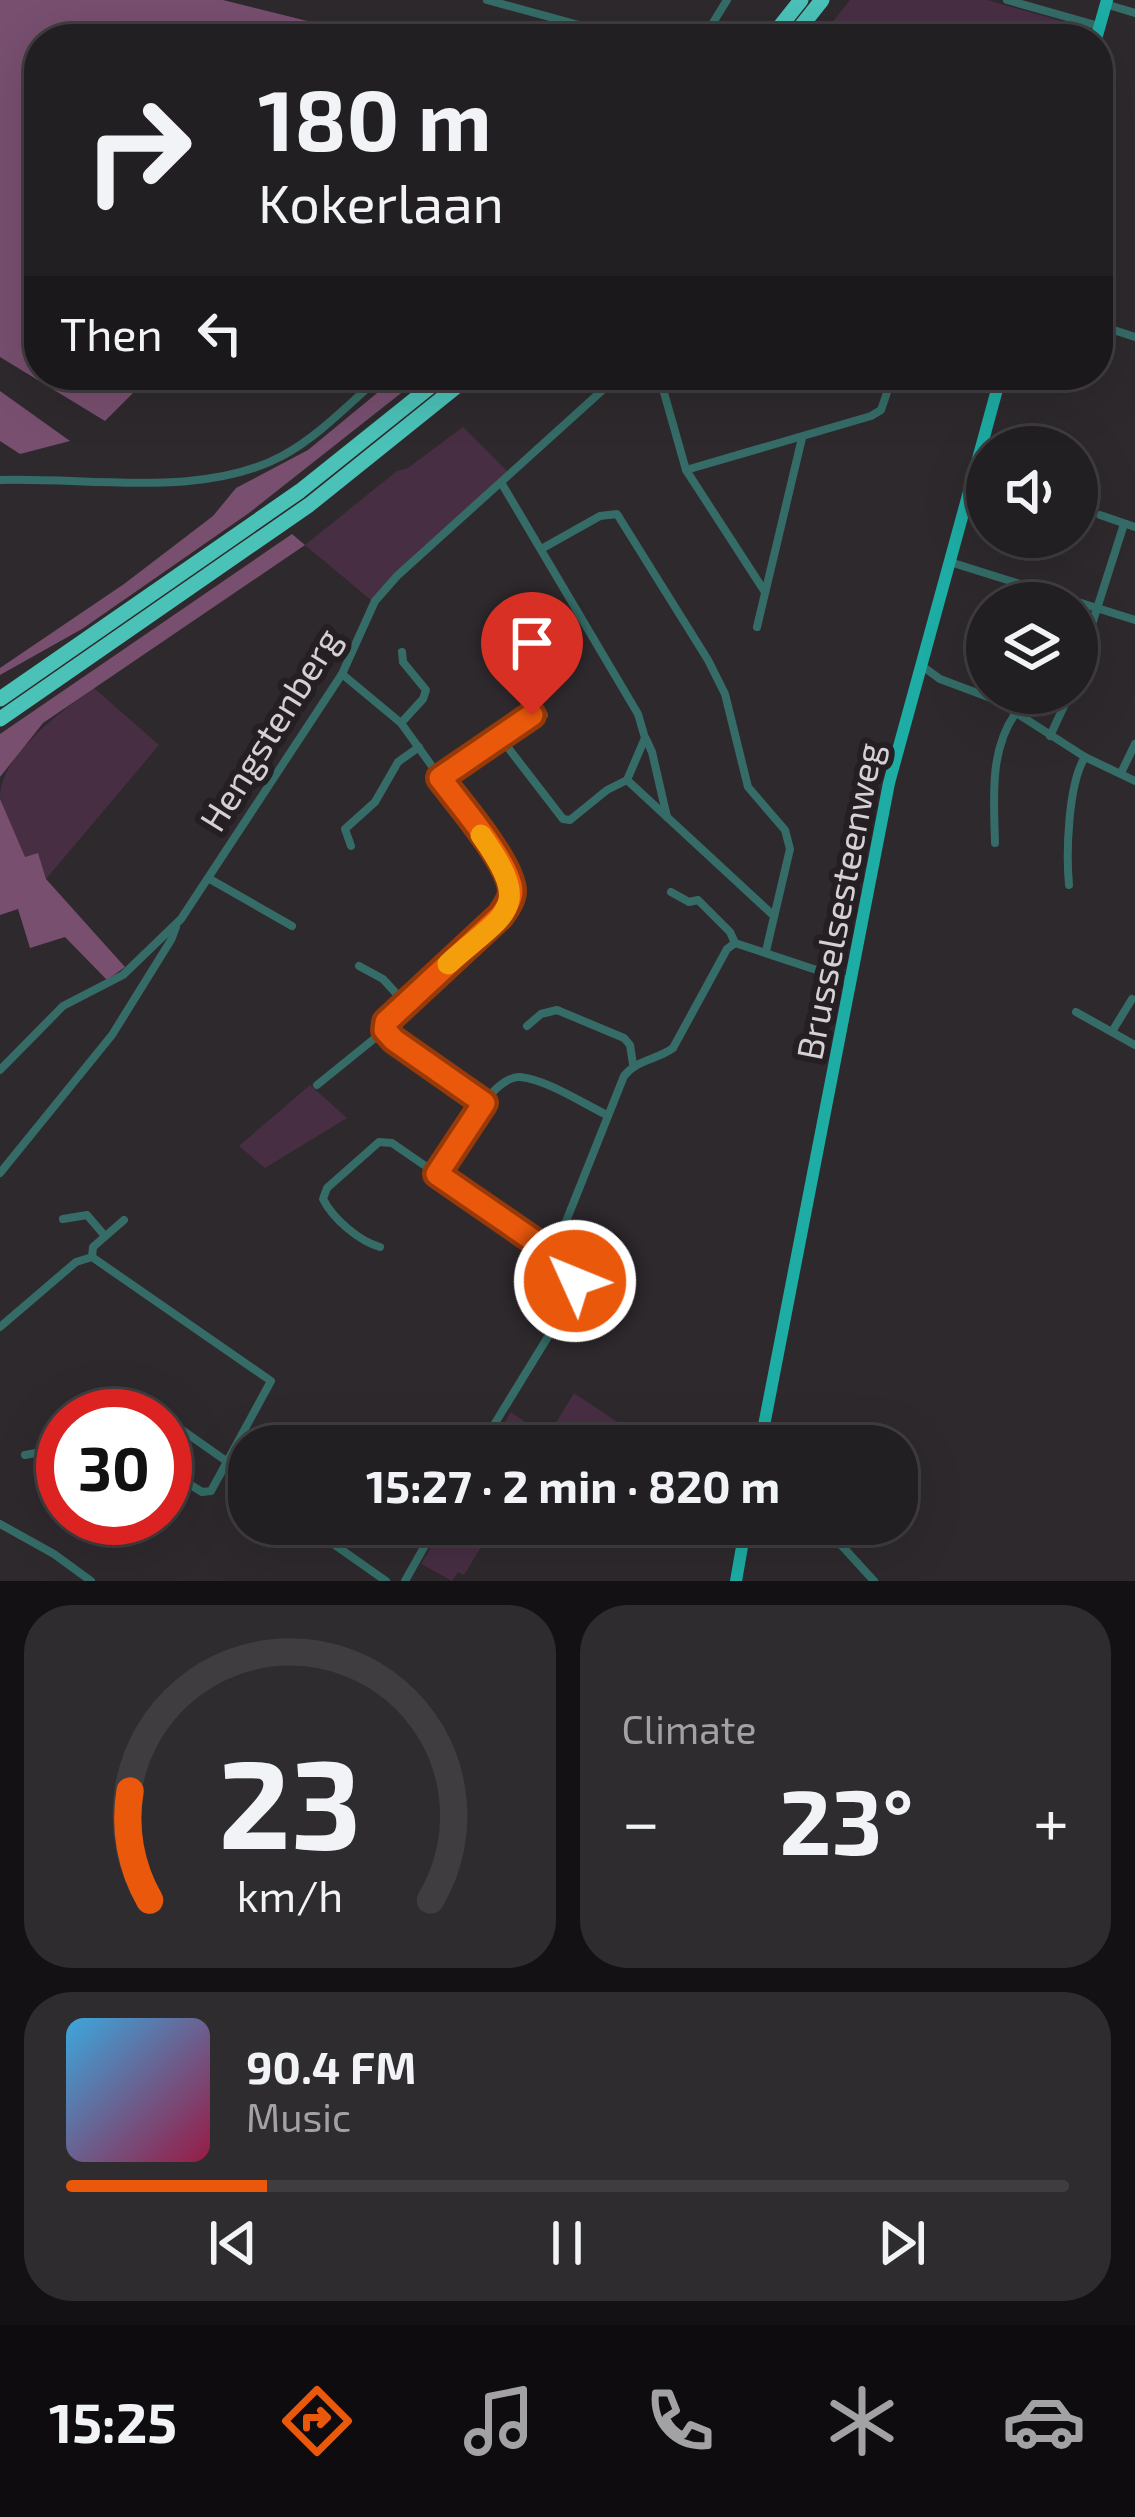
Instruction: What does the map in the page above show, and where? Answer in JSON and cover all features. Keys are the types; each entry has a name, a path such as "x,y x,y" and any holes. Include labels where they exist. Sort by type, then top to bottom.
{"highway":[{"path":"782,24 801,0"},
{"path":"803,24 822,0"},
{"path":"0,699 300,491 427,390"},
{"path":"0,719 309,505 452,390"}],"main road":[{"name":"Brusselsesteenweg","path":"765,1425 889,783 997,390"},
{"path":"736,1581 742,1545"}],"street":[{"path":"487,0 575,24"},
{"path":"1007,0 1072,24"},
{"path":"1106,2 1135,13"},
{"path":"0,480 198,481 229,476 290,451 364,390"},
{"name":"Hengstenberg","path":"0,1070 63,1006 123,975 176,925 342,674 375,601 604,390"},
{"path":"663,390 686,470 765,592"},
{"path":"686,470 880,410 887,390"},
{"path":"757,627 802,437"},
{"path":"502,484 625,687 652,752 668,820"},
{"path":"543,548 600,516 617,514 624,519 725,694 748,787 789,838 766,951"},
{"path":"1098,603 1130,525 1100,515"},
{"path":"950,562 1013,582"},
{"path":"752,577 770,571"},
{"path":"1098,609 1135,620"},
{"path":"401,723 426,690 403,662 402,652"},
{"path":"919,672 966,689"},
{"path":"317,1085 385,1030 386,1022 405,1003 500,916 512,889 502,866 401,723 342,674"},
{"path":"995,843 998,758 1015,714 1135,781"},
{"path":"1050,736 1060,714"},
{"path":"440,778 532,715 544,715"},
{"path":"499,736 563,819 570,820 627,780 645,738"},
{"path":"1121,773 1135,744"},
{"path":"351,846 345,829 375,802 398,762 419,747"},
{"path":"1070,885 1071,816 1085,757"},
{"path":"627,780 774,916"},
{"path":"208,878 292,926"},
{"path":"632,1064 674,1048 734,944 730,932 698,900 689,902 671,892"},
{"path":"0,1173 112,1034 176,925"},
{"path":"734,944 851,982"},
{"path":"359,966 383,979 405,1003"},
{"path":"1113,1030 1132,999"},
{"path":"527,1026 541,1014 557,1010 624,1038 630,1045 632,1064 553,1254"},
{"path":"1076,1012 1135,1046"},
{"path":"385,1030 484,1103"},
{"path":"437,1174 500,1083 523,1078 607,1115"},
{"path":"380,1247 367,1243 330,1212 323,1199 327,1188 379,1142 392,1143 573,1271 573,1297 495,1425"},
{"path":"63,1219 87,1215 106,1236"},
{"path":"92,1257 93,1247 124,1220"},
{"path":"0,1327 76,1262 92,1257"},
{"path":"92,1257 271,1381 248,1425"},
{"path":"192,1436 228,1460"},
{"path":"25,1455 36,1453"},
{"path":"192,1485 206,1493 228,1464"},
{"path":"0,1525 54,1554 91,1581"},
{"path":"334,1545 386,1581"},
{"path":"405,1581 425,1545"},
{"path":"841,1545 874,1581"}],"shaded area":[{"path":"0,0 223,0 320,24 24,24 24,372 0,357"},
{"path":"850,0 987,0 1073,24 831,24"},
{"path":"54,390 136,390 105,421"},
{"path":"381,390 405,390 249,513 82,629 0,675 0,668 124,584 213,516 236,488 308,450"},
{"path":"0,391 70,441 20,454 0,441"},
{"path":"463,427 510,474 391,577 371,600 305,545 397,471 408,468"},
{"path":"292,534 305,545 43,723 0,777 0,734"},
{"path":"94,688 159,745 46,879 38,854 25,857 7,820 0,797 3,781 10,765 36,735"},
{"path":"0,799 25,857 38,853 46,879 125,967 107,980 65,937 30,948 18,909 0,915"},
{"path":"310,1085 347,1118 265,1168 239,1146"},
{"path":"574,1393 622,1425 554,1425"},
{"path":"511,1412 530,1425 503,1425"},
{"path":"432,1545 482,1545 464,1575 458,1572 452,1581 421,1564"}],"slow traffic":[{"path":"448,964 509,903 512,889 481,835"}],"route":[{"path":"532,715 440,778 502,866 512,889 509,903 386,1022 385,1030 484,1103 437,1174 566,1263 575,1281"}]}
